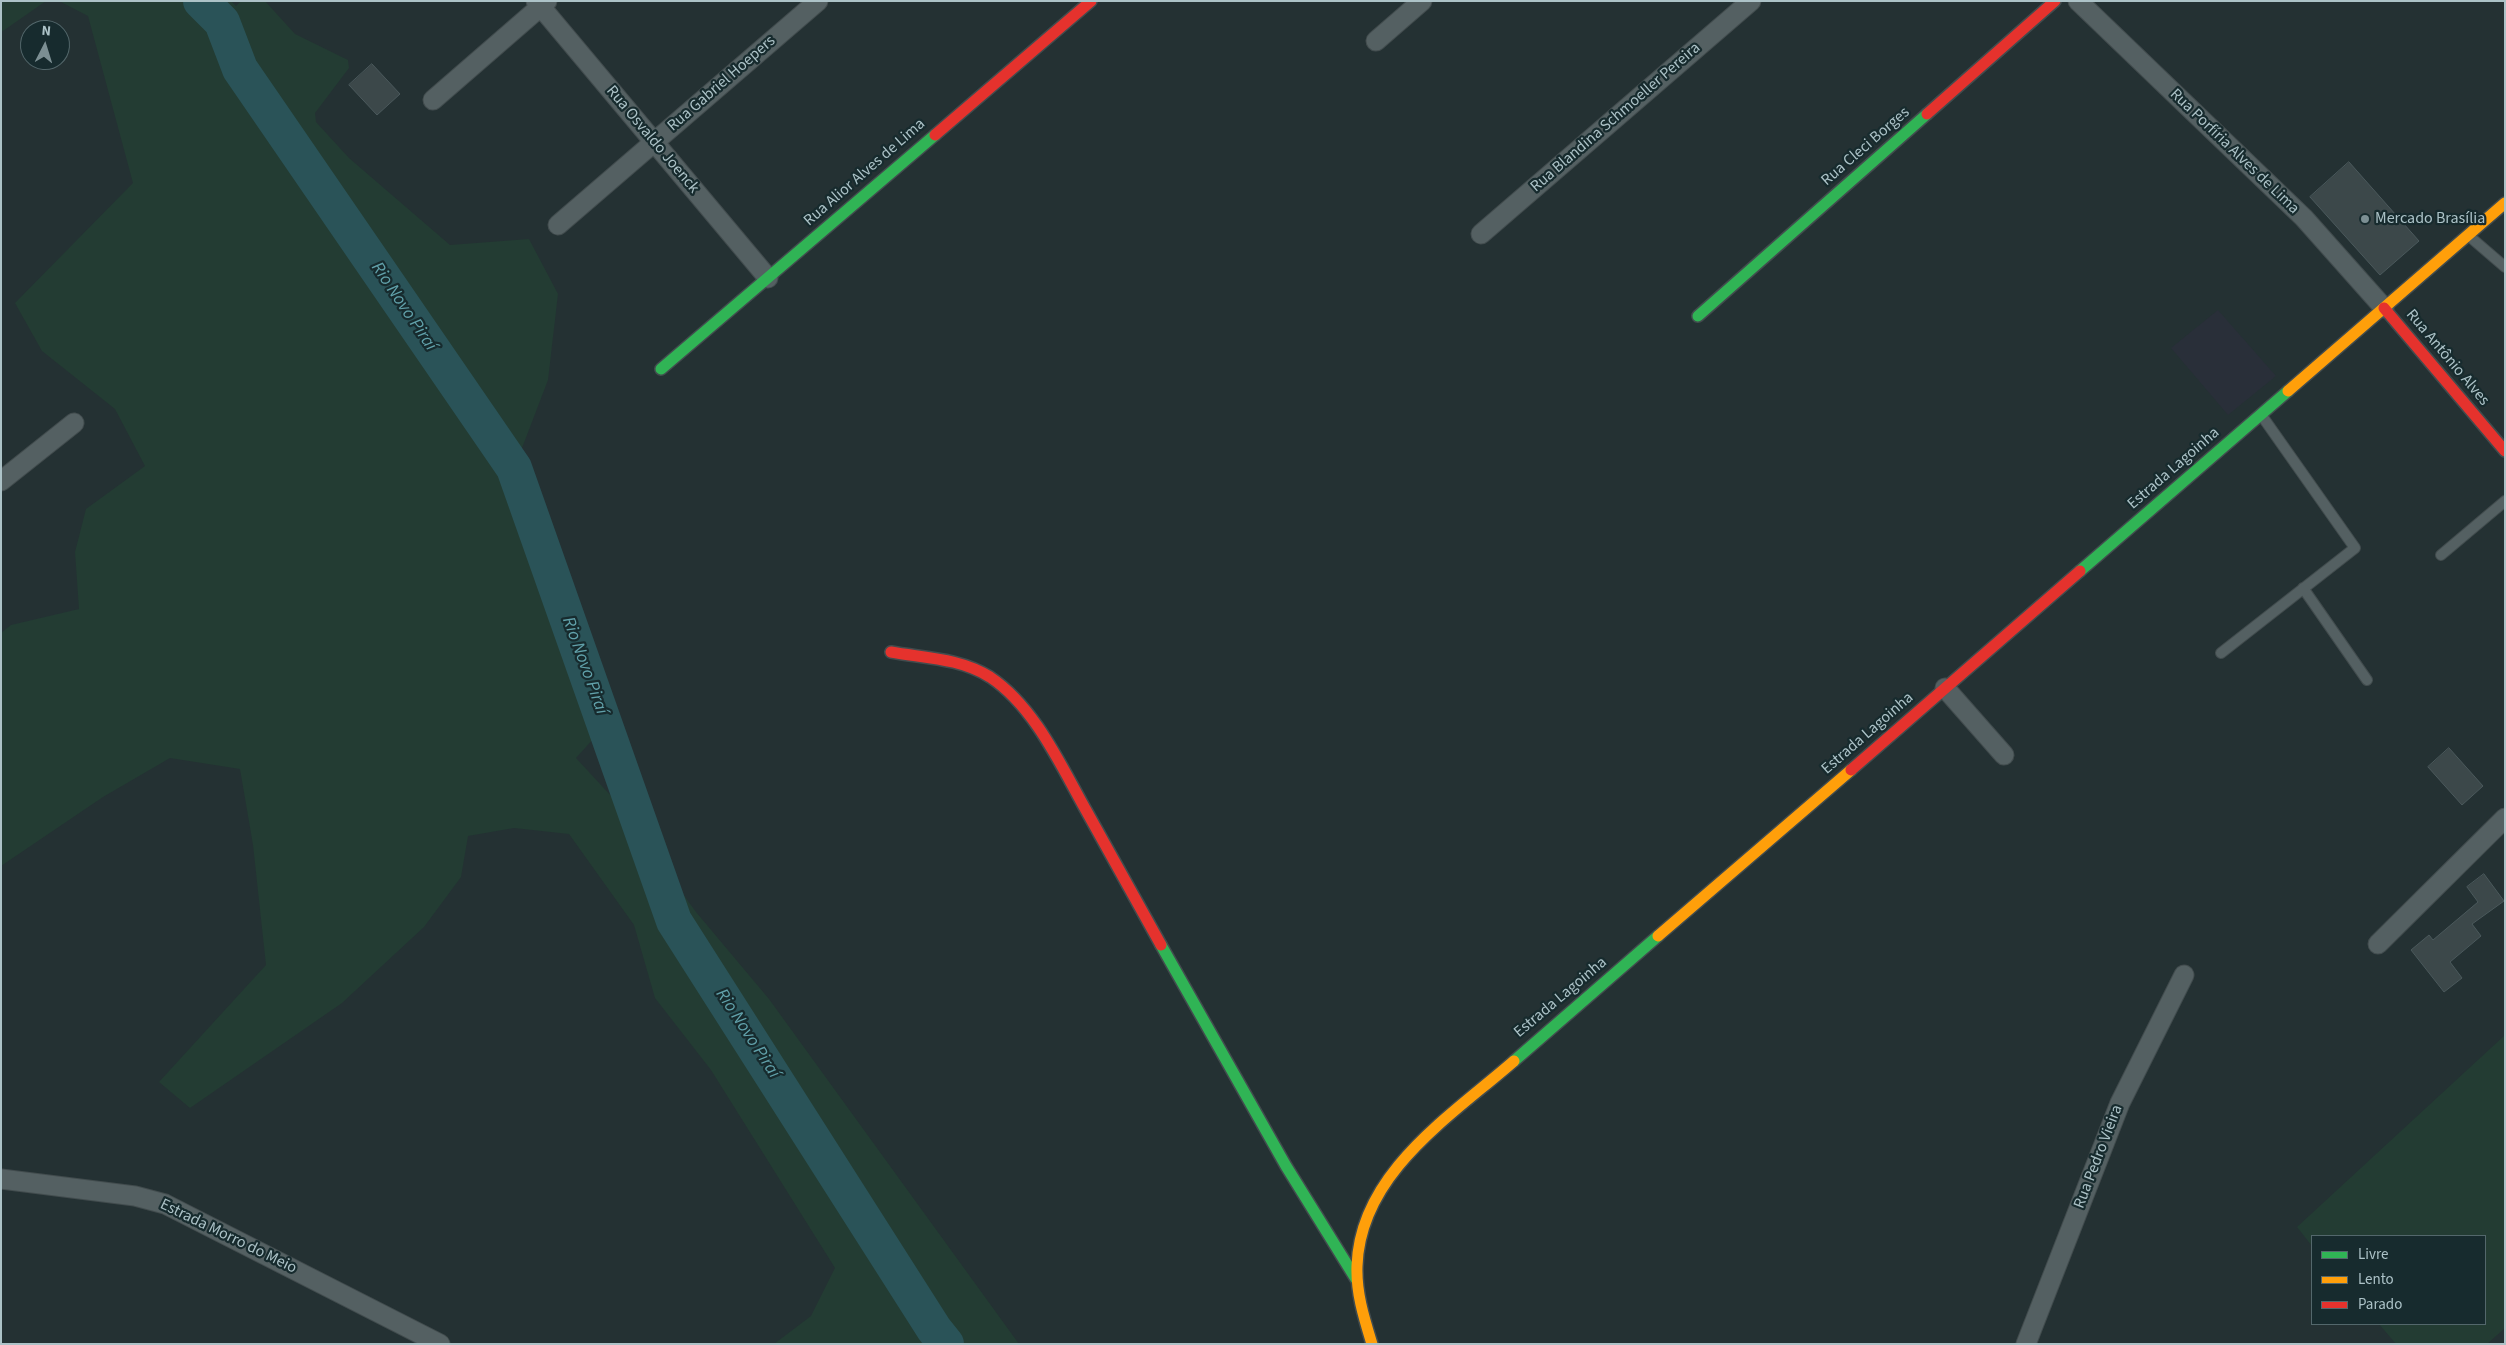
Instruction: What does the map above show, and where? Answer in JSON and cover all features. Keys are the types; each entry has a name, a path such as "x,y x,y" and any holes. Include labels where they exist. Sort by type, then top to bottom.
{"street":[{"name":"Rua Gabriel Hoepers","path":"558,225 818,1"},
{"name":"Rua Alior Alves de Lima","path":"661,369 1091,1"},
{"path":"1376,41 1422,1"},
{"name":"Rua Blandina Schmoeller Pereira","path":"1481,234 1751,1"},
{"name":"Rua Cleci Borges","path":"1698,316 2055,1"},
{"name":"Rua Porfíria Alves de Lima","path":"2078,1 2304,218 2384,308"},
{"name":"Rua Osvaldo Joenck","path":"541,3 768,278"},
{"path":"433,100 541,3"},
{"name":"Estrada Lagoinha","path":"1372,1344 1359,1301 1356,1279 1364,1224 1377,1193 1410,1151 1431,1130 1665,932 2505,203"},
{"name":"Rua Antônio Alves","path":"2384,308 2505,451"},
{"path":"1,481 74,423"},
{"path":"891,652 947,662 977,670 1008,692 1033,720 1286,1166 1356,1279"},
{"path":"1945,688 2004,755"},
{"path":"2378,944 2505,818"},
{"name":"Rua Pedro Vieira","path":"2026,1344 2120,1103 2184,975"},
{"name":"Estrada Morro do Meio","path":"1,1179 135,1196 165,1204 440,1344"}],"lane":[{"path":"2468,236 2505,266"},
{"path":"2221,653 2355,548 2261,415"},
{"path":"2440,555 2505,501"},
{"path":"2304,588 2367,680"}],"shaded area":[{"path":"2218,310 2276,376 2228,415 2171,348"}],"green space":[{"path":"1,1 46,1 3,31 1,30"},
{"path":"59,1 231,1 236,6 241,1 265,1 295,34 348,60 349,68 315,113 316,122 349,158 450,245 529,239 558,294 548,380 514,469 605,726 576,758 613,798 696,912 769,999 1019,1344 774,1344 811,1316 835,1268 711,1070 655,998 634,925 569,834 514,828 468,836 461,877 424,927 342,1003 190,1108 159,1082 266,965 253,845 240,769 170,758 103,797 1,866 1,633 11,625 79,609 75,552 86,509 145,466 115,409 42,351 15,303 133,183 88,16"},
{"path":"2505,1035 2505,1328 2487,1344 2396,1344 2380,1325 2486,1325 2486,1235 2311,1235 2311,1245 2297,1227"}],"building":[{"path":"372,64 400,94 377,115 349,85"},
{"name":"Mercado Brasília","path":"2349,162 2419,241 2380,275 2310,197"},
{"path":"2449,748 2483,786 2462,805 2428,767"},
{"path":"2484,874 2504,901 2472,924 2481,936 2450,962 2462,978 2444,992 2411,950 2429,935 2433,940 2478,902 2467,887"}],"waterway":[{"name":"Rio Novo Piraí","path":"201,1 222,22 240,69 514,468 674,921 934,1329 946,1344"}],"traffic: fast":[{"path":"1698,316 1927,114"},
{"path":"661,369 935,135"},
{"path":"2080,571 2288,391"},
{"path":"1514,1061 1658,936"},
{"path":"1161,945 1286,1166 1356,1279"}],"traffic: slow":[{"path":"2288,391 2505,203"},
{"path":"1658,936 1851,770"},
{"path":"1372,1344 1359,1296 1357,1266 1362,1233 1374,1202 1391,1175 1413,1149 1463,1103 1514,1061"}],"traffic: jam":[{"path":"935,135 1091,1"},
{"path":"1927,114 2055,1"},
{"path":"2384,308 2505,451"},
{"path":"1851,770 2080,571"},
{"path":"891,652 954,662 967,666 990,677 1020,704 1034,721 1057,757 1161,945"}],"place":[{"name":"Mercado Brasília","path":"2365,219"}]}
